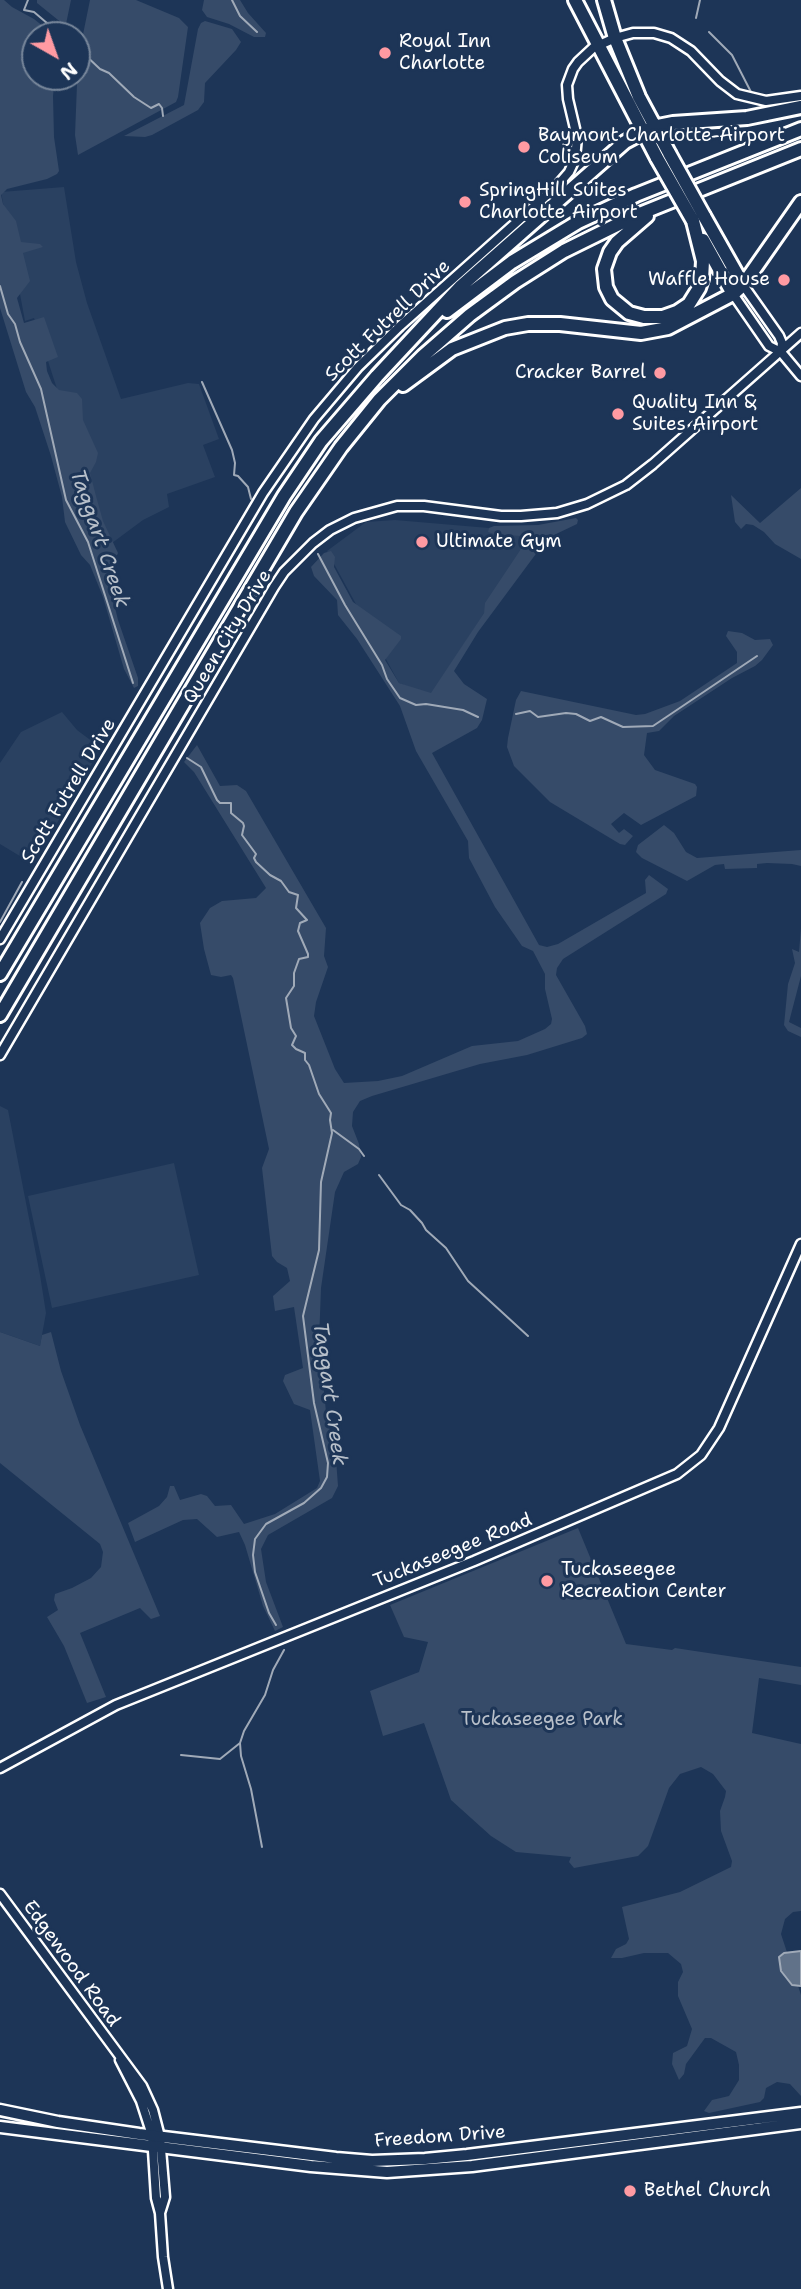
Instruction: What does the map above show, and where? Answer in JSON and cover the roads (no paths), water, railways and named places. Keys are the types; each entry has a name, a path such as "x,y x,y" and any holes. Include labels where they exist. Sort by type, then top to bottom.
{"highway":[{"path":"575,0 598,46 738,289"},
{"path":"604,0 648,129"},
{"path":"639,97 658,113 681,121"},
{"path":"0,974 289,487 343,414 402,350 474,274 625,142 648,129 681,121 747,118 801,107"},
{"path":"402,350 474,289 569,227 636,195 801,129"},
{"path":"0,1016 296,512 330,462 380,400 443,338 514,282 564,251 664,204 801,149"},
{"path":"380,400 452,349 505,328 528,324 560,324 651,332 676,324 738,289 801,202"},
{"path":"664,204 617,242 606,261 604,278 609,295 629,313 644,317 663,317 685,307 695,297 702,279 704,261 698,219"}],"main road":[{"name":"Freedom Drive","path":"0,2110 157,2141 352,2170 387,2172 472,2166 801,2123"},
{"name":"Freedom Drive","path":"0,2127 372,2161 467,2155 801,2113"},
{"path":"638,2144 650,2137 726,2127 742,2120"},
{"path":"540,2156 544,2153 622,2142 631,2134"}],"street":[{"name":"Scott Futrell Drive","path":"0,939 264,493 306,430 350,376 391,334 556,187 569,172 577,147 568,99 569,77 578,62 598,46 615,38 633,33 649,33 671,38 691,51 728,88 745,97 766,101 801,96"},
{"path":"738,289 769,346 781,352 801,376"},
{"path":"738,289 779,336 782,343 781,352"},
{"name":"Queen City Drive","path":"0,1055 274,587 284,572 313,543 328,531 354,518 397,506 424,506 521,516 557,513 587,504 626,485 653,464 801,334"},
{"name":"Tuckaseegee Road","path":"0,1768 116,1705 484,1556 677,1474 701,1455 719,1428 801,1244"},
{"name":"Edgewood Road","path":"0,1894 117,2054 141,2101 157,2141 156,2198 168,2289"}],"waterway":[{"path":"28,0 24,10 34,12 45,21"},
{"path":"232,0 240,16 257,32"},
{"path":"696,18 700,0"},
{"path":"709,32 732,55 751,92"},
{"path":"91,60 151,108 159,104 163,116"},
{"name":"Taggart Creek","path":"0,286 8,314 15,324 41,389 66,500 88,542 133,683"},
{"path":"202,382 232,450 234,475 248,487 251,499"},
{"path":"318,554 400,698 416,705 463,710 478,717"},
{"path":"516,714 530,711 538,717 566,713 576,714 590,721 601,717 623,727 653,726 757,656"},
{"name":"Taggart Creek","path":"187,758 201,767 217,800 220,803 231,803 231,813 243,823 242,835 256,854 256,862 281,881 289,892 298,895 296,908 307,920 300,923 298,931 308,957 299,959 294,973 294,986 286,998 291,1028 296,1036 292,1045 305,1053 305,1060 319,1094 331,1113 332,1133 321,1182 319,1250 303,1316 314,1403 328,1463 327,1477 321,1488 304,1503 266,1524 255,1539 255,1572 276,1625"},
{"path":"0,922 22,882"},
{"path":"333,1130 359,1149 364,1156"},
{"path":"379,1175 401,1205 410,1210 426,1230 446,1248 468,1281 528,1336"},
{"name":"Taggart Creek","path":"262,1847 240,1743 284,1650"},
{"path":"181,1755 220,1759 240,1743"}],"place":[{"name":"Royal Inn Charlotte","path":"385,53"},
{"name":"Baymont Charlotte-Airport Coliseum","path":"524,147"},
{"name":"SpringHill Suites Charlotte Airport","path":"465,202"},
{"name":"Waffle House","path":"784,280"},
{"name":"Cracker Barrel","path":"660,373"},
{"name":"Quality Inn & Suites Airport","path":"618,414"},
{"name":"Ultimate Gym","path":"422,542"},
{"name":"Tuckaseegee Recreation Center","path":"547,1581"},
{"name":"Bethel Church","path":"630,2191"}],"park label":[{"name":"Tuckaseegee Park","path":"542,1720"}]}
